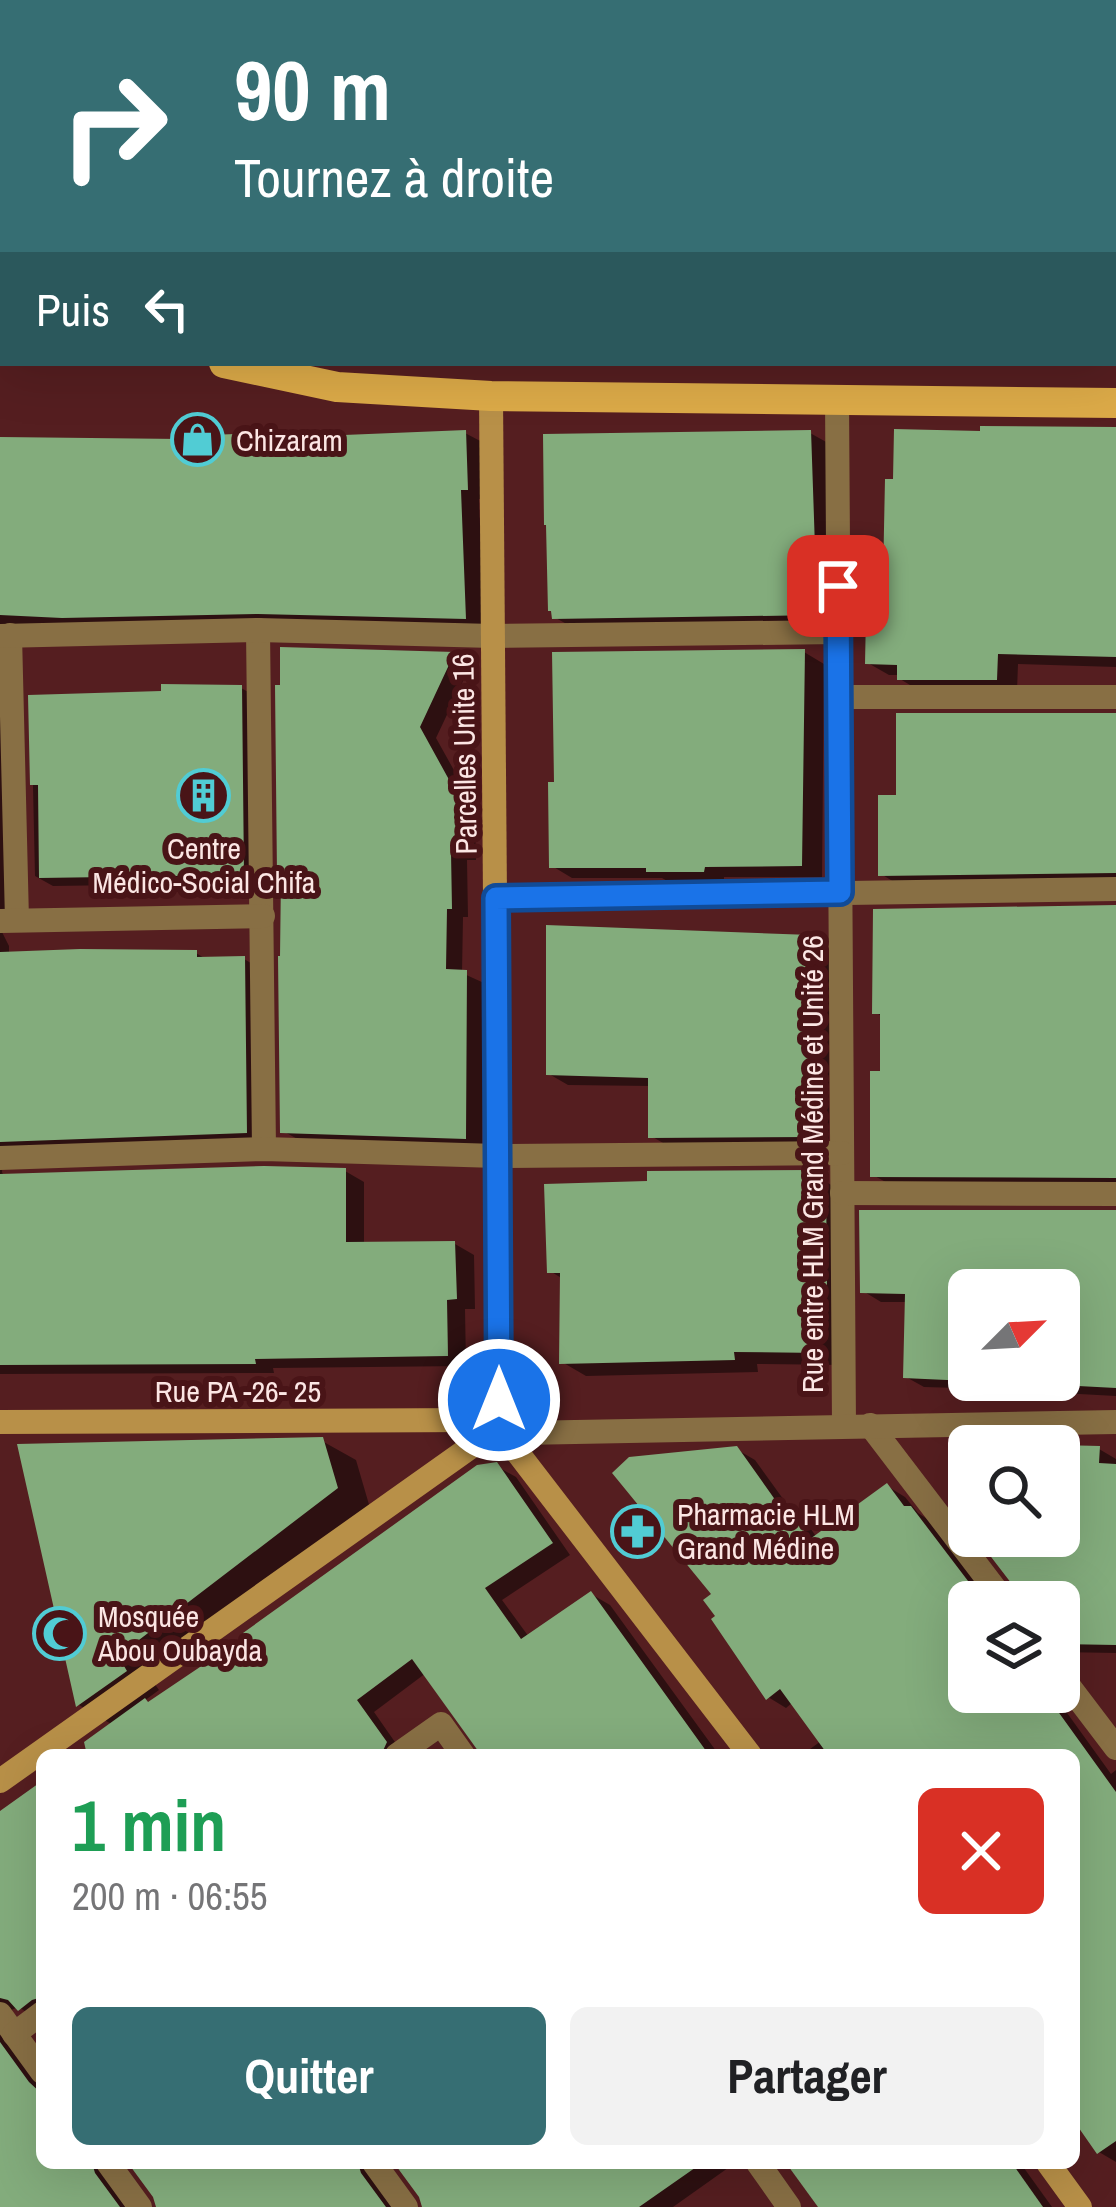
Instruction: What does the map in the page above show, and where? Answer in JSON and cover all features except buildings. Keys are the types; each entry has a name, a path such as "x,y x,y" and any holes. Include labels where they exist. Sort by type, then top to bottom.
{"main road":[{"path":"238,366 337,387 491,396 1116,403"}],"street":[{"name":"Parcelles Unite 16","path":"491,396 499,1400"},
{"name":"Rue entre HLM Grand Médine et Unité 26","path":"837,400 842,1193 857,1425"},
{"path":"258,630 264,1149"},
{"path":"263,916 8,921 5,636 258,630 493,636 838,632"},
{"path":"839,697 1116,698"},
{"path":"496,898 1116,889"},
{"path":"0,1158 264,1149 497,1156 842,1154"},
{"path":"842,1193 1116,1194"},
{"path":"516,1438 524,1424 517,1407 499,1400 489,1402 481,1410 480,1429 490,1445 516,1438 857,1425 1116,1422"},
{"name":"Rue PA -26- 25","path":"0,1422 480,1429"},
{"path":"857,1425 987,1581"},
{"path":"44,1749 480,1429"},
{"path":"516,1438 746,1749"},
{"path":"1080,1699 1114,1740"},
{"path":"405,1749 440,1724 459,1749"},
{"path":"0,1781 36,1755"},
{"path":"36,2015 7,2024 36,2064"},
{"path":"112,2169 140,2207"},
{"path":"378,2169 406,2207"},
{"path":"762,2169 789,2207"},
{"path":"1052,2169 1080,2207"}],"place":[{"name":"Chizaram","path":"197,440"},
{"name":"Centre Médico-Social Chifa","path":"204,796"},
{"name":"Pharmacie HLM Grand Médine","path":"638,1531"},
{"name":"Mosquée Abou Oubayda","path":"59,1633"}],"route":[{"path":"499,1400 496,898 840,892 838,586"}]}
